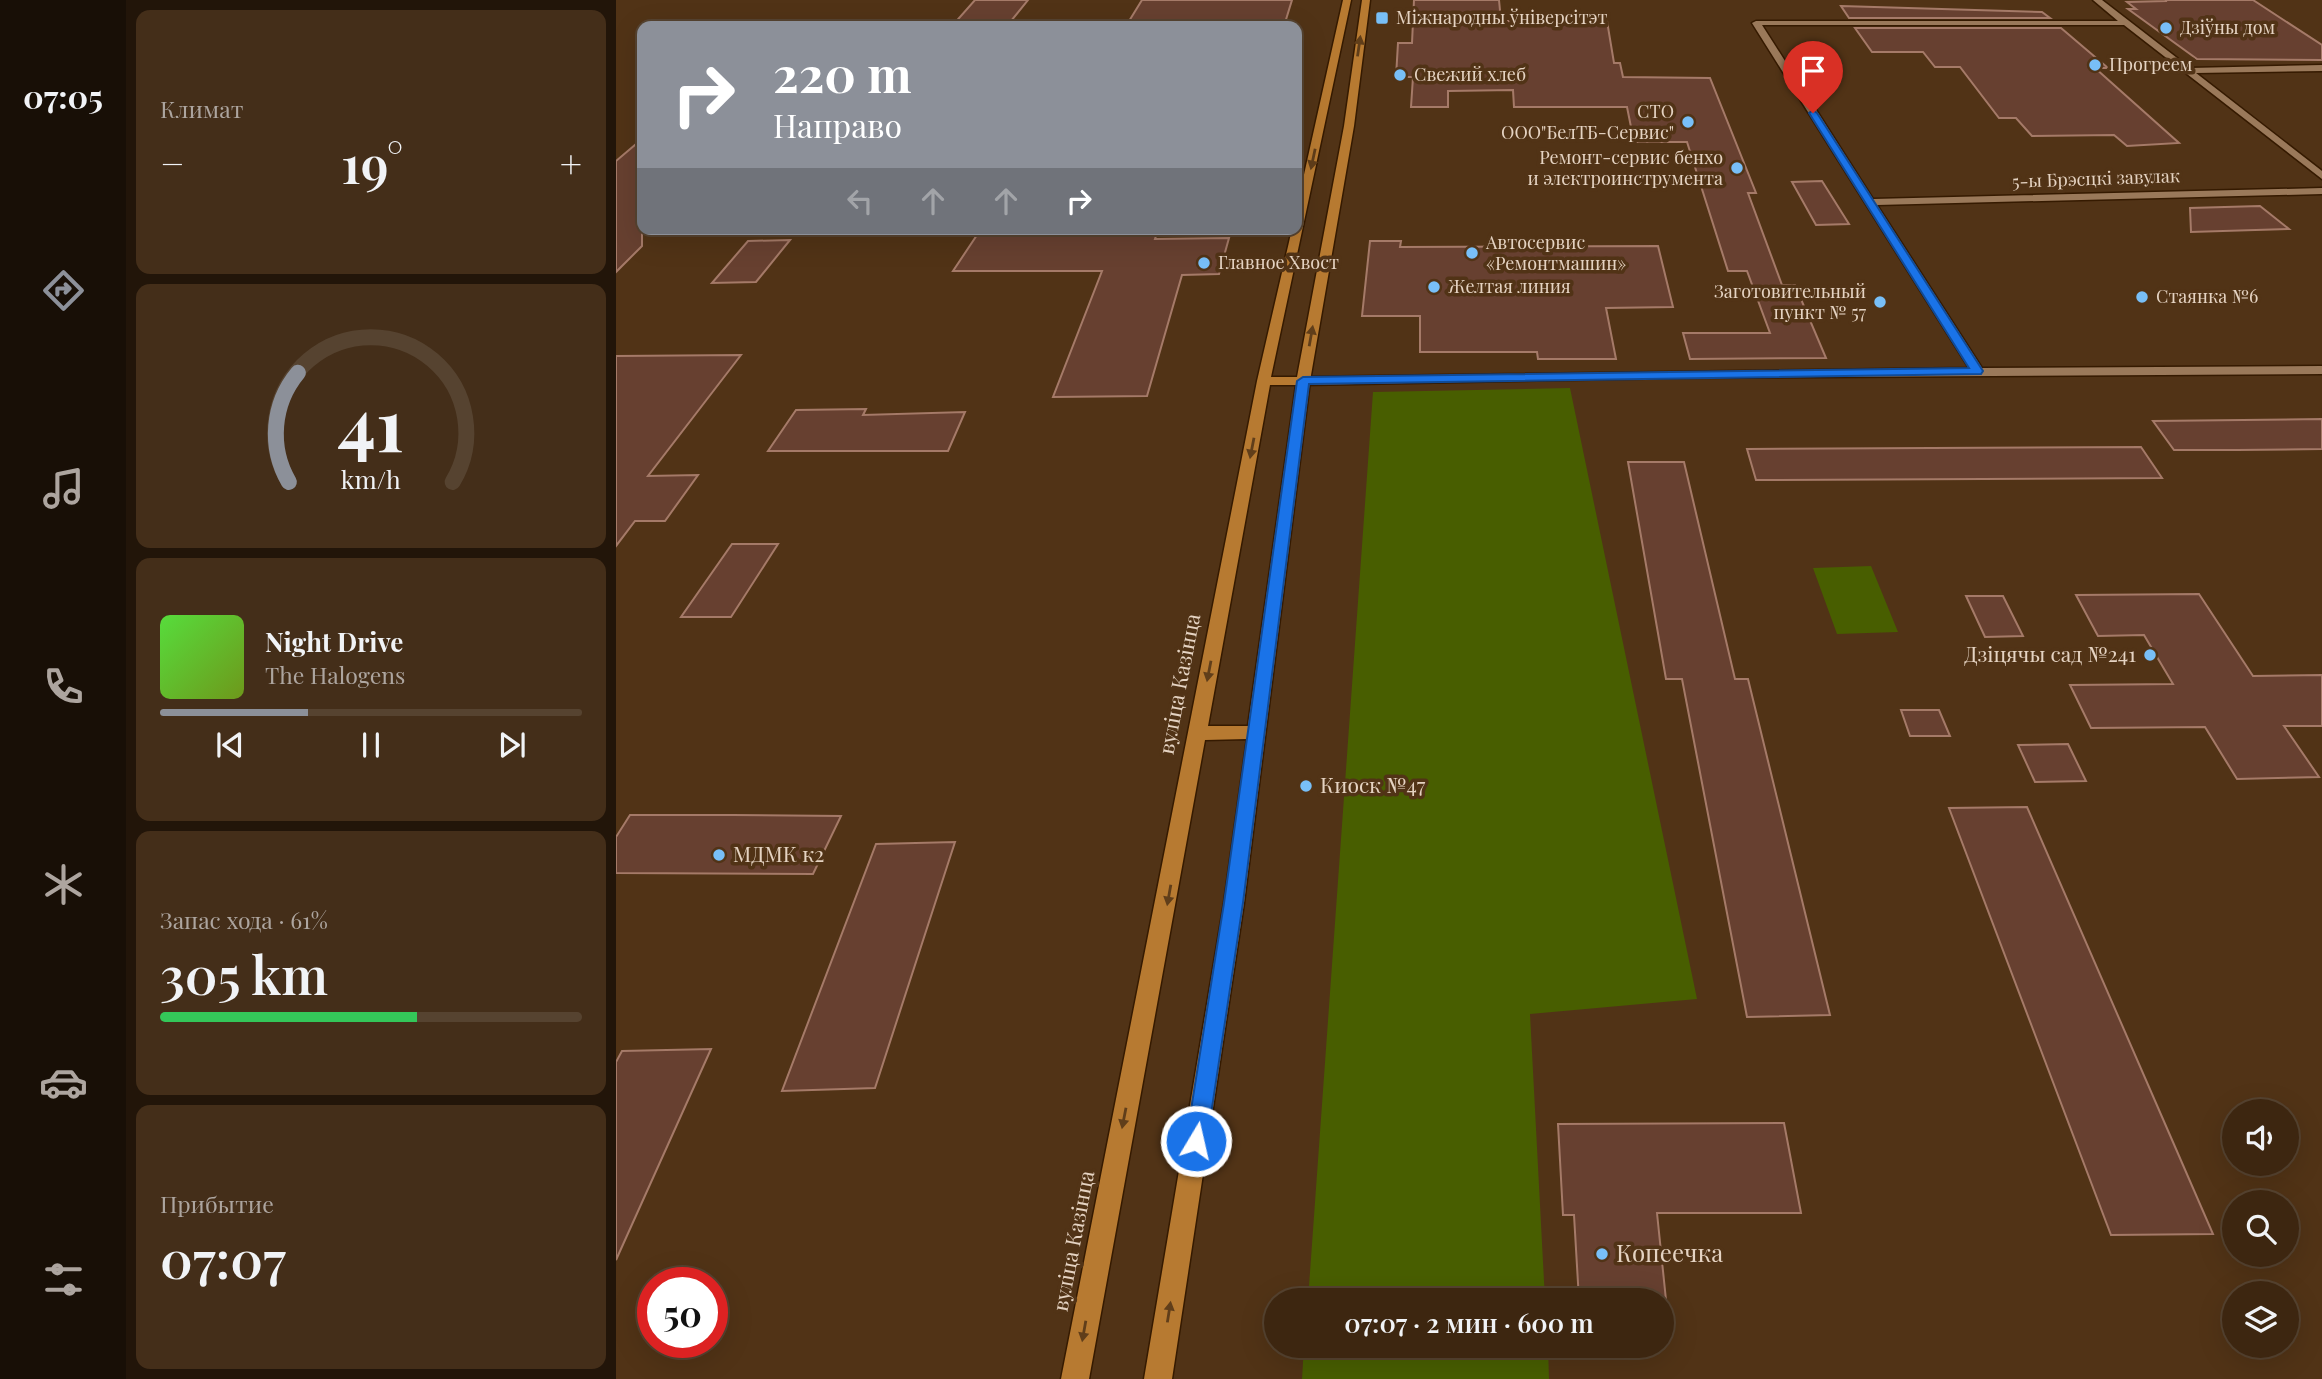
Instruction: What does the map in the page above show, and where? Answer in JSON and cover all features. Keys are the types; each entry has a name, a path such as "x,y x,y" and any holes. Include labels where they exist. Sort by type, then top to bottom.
{"main road":[{"name":"вуліца Казінца","path":"1302,211 1347,0"},
{"path":"1158,1379 1234,903 1326,205 1366,0"},
{"path":"1303,207 1326,205"},
{"name":"вуліца Казінца","path":"1075,1379 1264,381 1297,235"},
{"path":"1264,381 1303,381"},
{"path":"1198,733 1257,732"}],"street":[{"path":"2097,0 2322,176"},
{"path":"1977,371 1756,23 2125,23"},
{"path":"2186,71 2322,68"},
{"name":"5-ы Брэсцкі завулак","path":"1870,202 2322,191"},
{"path":"1303,381 1977,371 2322,370"}],"green space":[{"path":"1570,388 1697,999 1530,1014 1544,1288 1309,1288 1373,392"},
{"path":"1871,566 1898,632 1837,634 1813,568"},
{"path":"1303,1358 1548,1358 1549,1379 1302,1379"}],"building":[{"path":"975,0 1028,0 1011,21 956,21"},
{"path":"1142,0 1292,0 1286,21 1129,21"},
{"path":"1414,0 1499,0 1501,21 1607,21 1614,63 1620,63 1623,77 1710,78 1756,193 1748,193 1782,285 1795,285 1826,358 1690,359 1683,333 1770,333 1747,271 1728,271 1687,142 1634,142 1627,107 1514,107 1513,90 1448,91 1448,107 1411,107 1413,77 1396,77 1398,43 1412,43"},
{"path":"2165,0 2253,0 2322,45 2322,60 2197,59 2128,9 2136,9 2127,2 2167,1"},
{"path":"1841,6 2042,12 2050,18 1849,18"},
{"path":"1855,28 2061,28 2108,68 2095,68 2179,143 2127,146 2114,135 2032,136 2016,118 1999,118 1960,67 1935,67 1923,52 1872,52"},
{"path":"637,143 637,235 642,235 642,246 616,272 616,161"},
{"path":"1822,181 1849,224 1816,225 1792,182"},
{"path":"2260,206 2289,229 2191,232 2190,208"},
{"path":"977,235 1156,235 1155,239 1229,238 1219,274 1182,275 1147,396 1053,397 1102,271 953,271"},
{"path":"790,240 756,282 712,283 748,241"},
{"path":"1370,241 1401,241 1400,247 1658,246 1673,307 1606,308 1616,359 1538,359 1537,352 1420,352 1420,316 1362,316"},
{"path":"741,355 648,476 698,475 665,521 635,521 616,546 616,356"},
{"path":"866,409 863,415 965,412 948,451 768,451 796,410"},
{"path":"2322,419 2322,449 2174,450 2153,421"},
{"path":"2141,447 2162,478 1756,480 1747,449"},
{"path":"1628,462 1684,462 1735,679 1748,679 1830,1015 1747,1017 1682,679 1666,679"},
{"path":"732,544 778,544 731,617 681,617"},
{"path":"2199,594 2253,676 2322,675 2322,726 2284,726 2319,777 2237,779 2205,727 2091,728 2070,685 2173,684 2144,635 2098,636 2076,595"},
{"path":"1966,596 2003,596 2023,636 1985,637"},
{"path":"1901,710 1939,710 1950,736 1910,736"},
{"path":"2068,744 2086,781 2035,782 2018,745"},
{"path":"2027,807 2213,1234 2111,1235 1949,808"},
{"name":"МДМК к2","path":"630,815 841,816 813,874 616,873 616,837"},
{"path":"955,842 875,1088 782,1091 876,844"},
{"path":"711,1049 616,1260 616,1062 622,1051"},
{"path":"1784,1123 1801,1213 1657,1213 1665,1288 1578,1288 1574,1215 1563,1215 1558,1124"}],"place":[{"name":"Міжнародны ўніверсітэт","path":"1382,18"},
{"name":"Дзіўны дом","path":"2166,28"},
{"name":"Прогреем","path":"2095,65"},
{"name":"Свежий хлеб","path":"1400,75"},
{"name":"СТО ООО\"БелТБ-Сервис\"","path":"1688,122"},
{"name":"Ремонт-сервис бенхо и электроинструмента","path":"1737,168"},
{"name":"Автосервис «Ремонтмашин»","path":"1472,253"},
{"name":"Главное Хвост","path":"1204,263"},
{"name":"Желтая линия","path":"1434,287"},
{"name":"Стаянка №6","path":"2142,297"},
{"name":"Заготовительный пункт № 57","path":"1880,302"},
{"name":"Дзіцячы сад №241","path":"2150,655"},
{"name":"Киоск №47","path":"1306,786"},
{"name":"МДМК к2","path":"719,855"},
{"name":"Копеечка","path":"1602,1254"}],"route":[{"path":"1196,1141 1234,903 1303,381 1977,371 1813,113"}]}
